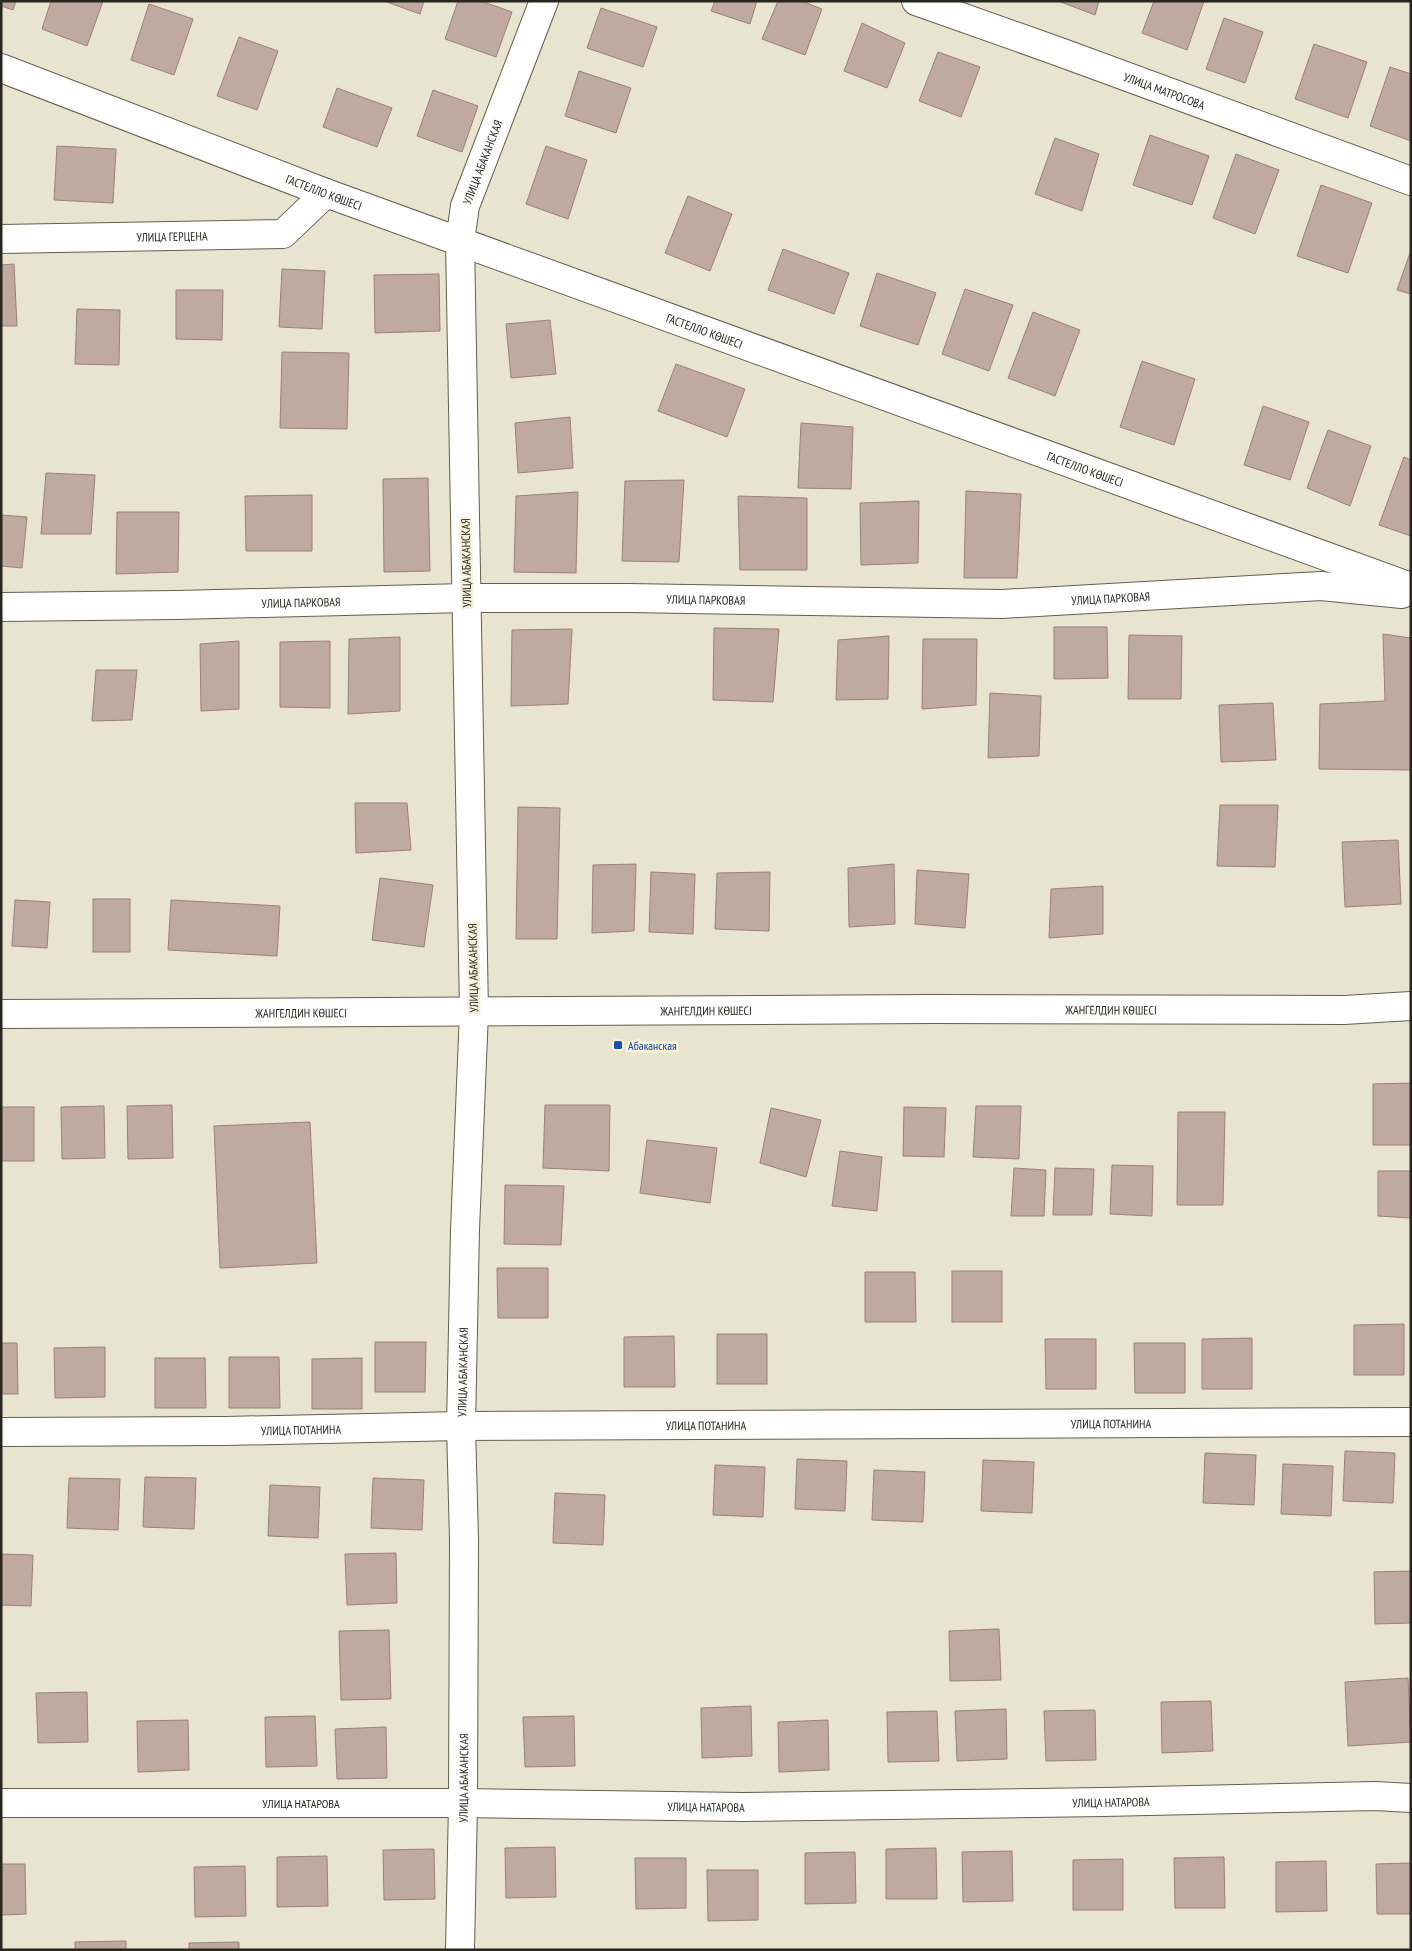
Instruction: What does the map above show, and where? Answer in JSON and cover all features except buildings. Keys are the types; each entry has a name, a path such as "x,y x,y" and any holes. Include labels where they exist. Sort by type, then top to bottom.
{"street":[{"name":"УЛИЦА АБАКАНСКАЯ","path":"460,1950 463,1803 464,1540 461,1426 465,1230 474,1012 460,241 465,206 544,1"},
{"name":"УЛИЦА МАТРОСОВА","path":"916,1 1411,181"},
{"name":"ГАСТЕЛЛО КӨШЕСІ","path":"1,68 326,193 1411,587"},
{"name":"УЛИЦА ГЕРЦЕНА","path":"1,239 283,234 326,193"},
{"name":"УЛИЦА ПАРКОВАЯ","path":"1,607 466,598 628,598 1002,604 1321,586 1411,595"},
{"name":"ЖАНГЕЛДИН КӨШЕСІ","path":"1,1014 932,1009 1344,1010 1411,1006"},
{"name":"УЛИЦА ПОТАНИНА","path":"1,1432 235,1431 461,1426 1411,1422"},
{"name":"УЛИЦА НАТАРОВА","path":"1,1803 463,1803 743,1807 1375,1796 1411,1798"}],"place":[{"name":"Абаканская","path":"618,1045"}]}
